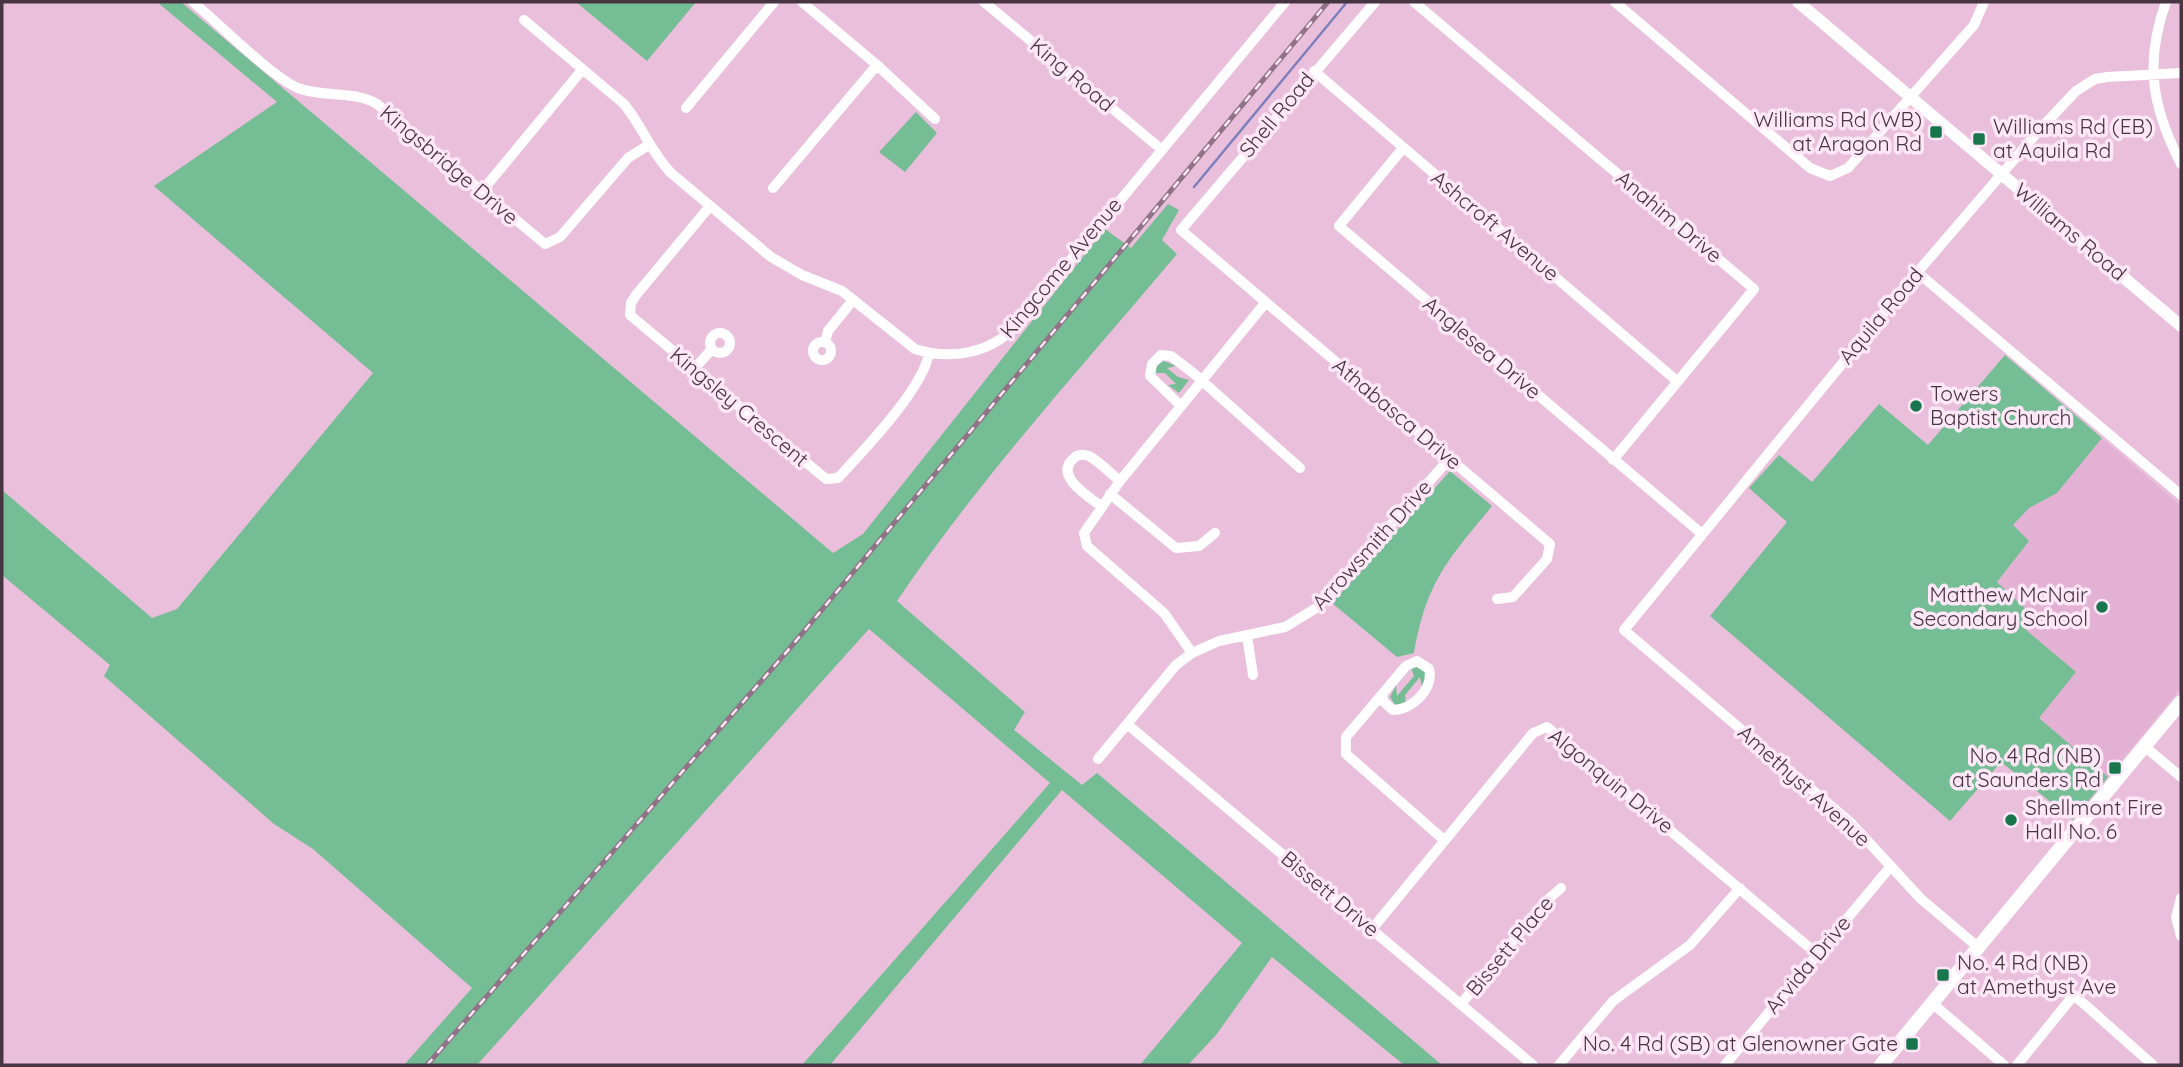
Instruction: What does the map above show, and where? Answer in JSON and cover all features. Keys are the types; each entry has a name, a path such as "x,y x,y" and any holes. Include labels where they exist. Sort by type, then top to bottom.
{"main road":[{"path":"1881,1065 2181,702"}],"street":[{"name":"Kingsbridge Drive","path":"193,2 288,83 311,92 369,100 545,244 553,242 628,158 650,144"},
{"path":"686,108 774,2"},
{"path":"802,2 877,65 935,119"},
{"name":"King Road","path":"984,2 1161,149"},
{"path":"1161,149 1284,2"},
{"name":"Shell Road","path":"1181,230 1375,2"},
{"name":"Anahim Drive","path":"1414,2 1754,289 1613,460"},
{"path":"1615,2 1810,168 1830,176 1847,169 1911,97 1974,25 1984,2"},
{"name":"Williams Road","path":"1798,2 2181,326"},
{"path":"2166,2 2154,45 2152,75 2162,117 2181,164"},
{"name":"Kingcome Avenue","path":"524,20 624,104 671,173 771,257 803,275 828,283 900,339 929,353 975,351 1003,339 1161,149"},
{"path":"773,188 877,65"},
{"path":"482,191 582,70"},
{"name":"Ashcroft Avenue","path":"1314,71 1677,381"},
{"name":"Aquila Road","path":"1624,630 1917,272 2042,127 2085,85 2107,77 2181,73"},
{"name":"Anglesea Drive","path":"1403,148 1339,226 1702,534"},
{"name":"Kingsley Crescent","path":"710,206 636,295 628,309 635,321 820,475 832,480 845,470 914,388 924,371 929,353"},
{"name":"Athabasca Drive","path":"1181,230 1551,547 1547,559 1513,597 1497,598"},
{"path":"1917,272 2181,495"},
{"path":"825,341 828,331 853,300"},
{"path":"1192,653 1164,613 1087,546 1083,537 1086,527 1120,481 1266,302"},
{"path":"694,369 712,349"},
{"path":"1180,405 1153,381 1150,371 1154,361 1161,355 1171,356 1300,468"},
{"path":"1101,506 1070,479 1070,462 1077,456 1086,455 1120,481"},
{"name":"Arrowsmith Drive","path":"1098,759 1176,665 1192,653 1219,641 1285,627 1318,607 1450,458"},
{"path":"1110,494 1176,548 1199,547 1215,533"},
{"name":"Amethyst Avenue","path":"1624,630 1850,822 1921,899 1978,947"},
{"path":"1247,636 1252,675"},
{"path":"1382,695 1384,702 1393,710 1409,707 1427,687 1431,676 1429,669 1421,662 1408,664 1346,737 1346,754 1444,840"},
{"name":"Bissett Drive","path":"1127,724 1533,1065"},
{"name":"Algonquin Drive","path":"1372,929 1533,733 1547,727 1817,954"},
{"path":"2144,746 2181,777"},
{"name":"Arvida Drive","path":"1729,1061 1891,866"},
{"name":"Bissett Place","path":"1461,1004 1544,903 1561,888"},
{"path":"1559,1065 1613,1001 1690,945 1740,888"},
{"path":"2181,898 2176,917 2181,936"},
{"path":"2017,1065 2074,995 2153,1065"},
{"path":"1932,1003 2004,1065"},
{"path":"1729,1061 1742,1065"}],"shaded area":[{"name":"Matthew McNair Secondary School","path":"2102,438 2181,506 2181,688 2108,777 2039,718 2025,629 2034,617 1997,582 2029,541 2012,526 2029,508 2057,493"}],"green space":[{"path":"157,2 181,2 833,553 863,534 1105,229 1131,248 1168,204 1179,210 1162,240 1177,254 997,467 897,601 1025,712 1014,730 1082,785 1097,773 1442,1065 1404,1065 1272,957 1216,1035 1188,1065 1140,1065 1242,943 1062,790 830,1065 802,1065 1050,783 869,629 477,1065 404,1065 472,988 313,849 274,824 104,676 110,665 2,575 2,490 152,618 177,609 373,373 154,186 277,102"},
{"path":"576,2 696,2 647,61"},
{"path":"916,112 937,133 905,172 879,152"},
{"path":"2005,355 2102,438 2057,493 2029,508 2013,525 2029,541 1997,582 2034,617 2026,630 2076,672 2039,718 2108,777 2073,820 2001,762 1950,821 1710,616 1787,522 1749,488 1779,455 1812,482 1879,404 1928,445"},
{"path":"1164,361 1176,366 1167,368 1178,377 1189,380 1179,393 1168,385 1176,384 1165,373 1155,373 1157,365"},
{"path":"1450,471 1492,506 1441,573 1425,607 1414,653 1397,657 1332,603"},
{"path":"1419,667 1427,674 1422,687 1420,677 1405,695 1406,705 1395,705 1390,697 1396,685 1397,696 1414,676 1411,668"}],"waterway":[{"path":"1194,187 1347,2"}],"railway":[{"path":"427,1065 790,648 1328,2"}],"place":[{"name":"Williams Rd (WB) at Aragon Rd","path":"1936,132"},
{"name":"Williams Rd (EB) at Aquila Rd","path":"1979,139"},
{"name":"Towers Baptist Church","path":"1916,406"},
{"name":"Matthew McNair Secondary School","path":"2102,607"},
{"name":"No. 4 Rd (NB) at Saunders Rd","path":"2115,768"},
{"name":"Shellmont Fire Hall No. 6","path":"2011,820"},
{"name":"No. 4 Rd (NB) at Amethyst Ave","path":"1943,975"},
{"name":"No. 4 Rd (SB) at Glenowner Gate","path":"1912,1044"}]}
